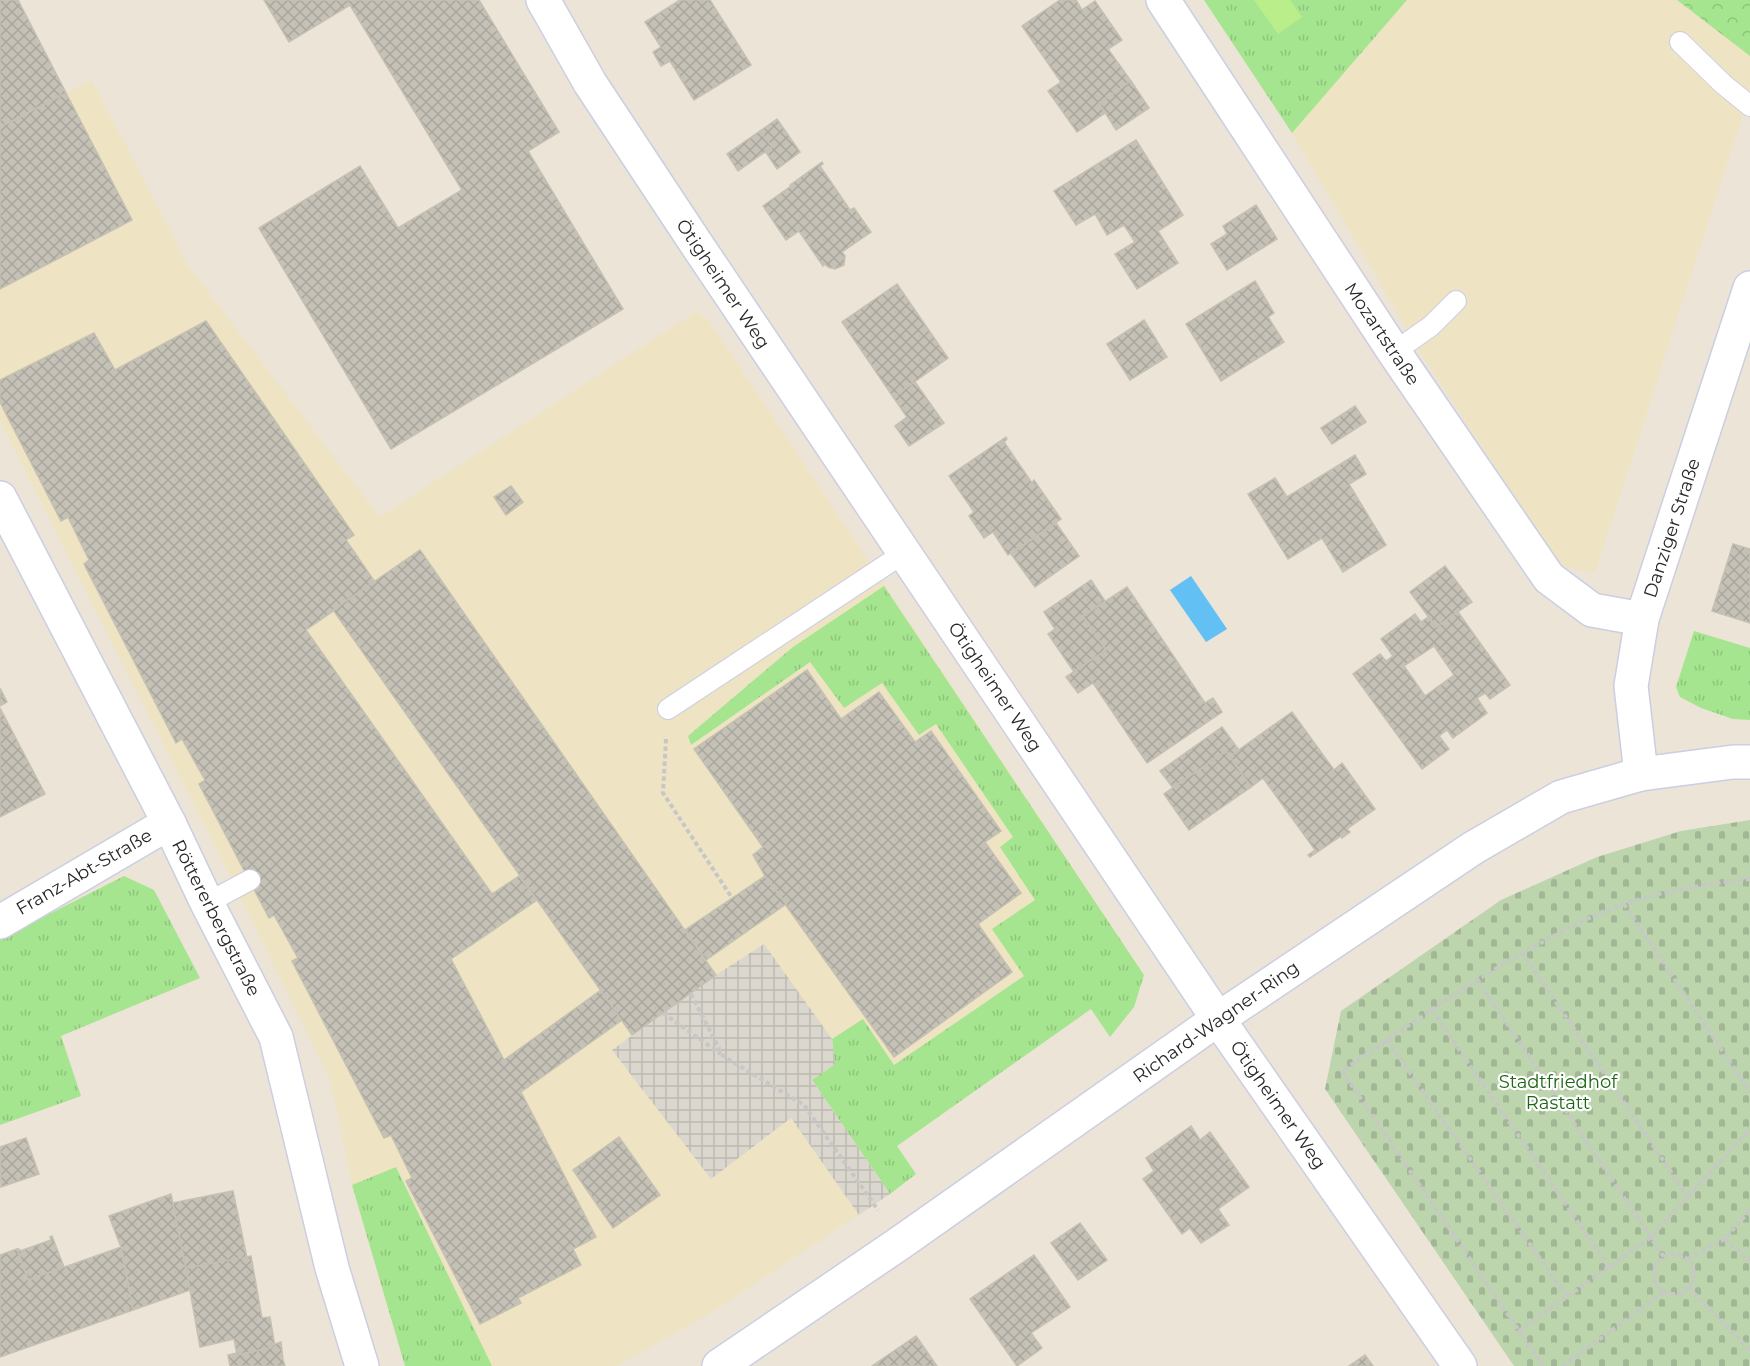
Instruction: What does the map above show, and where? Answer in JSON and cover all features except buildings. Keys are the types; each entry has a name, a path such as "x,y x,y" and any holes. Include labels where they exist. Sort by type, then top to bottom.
{"street":[{"name":"Ötigheimer Weg","path":"543,0 590,82 671,207 1218,1019 1460,1366"},
{"name":"Mozartstraße","path":"1163,0 1394,352 1549,578 1592,610 1642,619"},
{"name":"Danziger Straße","path":"1641,774 1631,686 1642,619 1750,288"},
{"name":"Röttererbergstraße","path":"0,498 169,823 276,1037 332,1268 362,1366"},
{"name":"Richard-Wagner-Ring","path":"719,1366 900,1244 1218,1019 1483,842 1561,797 1641,774 1733,762 1750,762"},
{"name":"Franz-Abt-Straße","path":"0,922 169,823"}],"lane":[{"path":"1680,42 1723,84 1750,106"},
{"path":"1394,352 1431,326 1456,302"},
{"path":"668,709 904,553"},
{"path":"207,903 250,880"}],"path":[{"path":"668,709 663,793 732,898"},
{"path":"1543,1366 1342,1071 1476,979 1573,926 1624,904 1682,889 1750,879"},
{"path":"1624,904 1750,1092"},
{"path":"1522,952 1688,1197"},
{"path":"1476,979 1664,1257"},
{"path":"691,994 723,1056"},
{"path":"1432,1010 1609,1268"},
{"path":"663,1013 723,1056 804,1105 900,1244"},
{"path":"1388,1040 1567,1297"},
{"path":"1519,1331 1650,1238 1750,1129"},
{"path":"1688,1259 1725,1239 1750,1210"},
{"path":"1725,1239 1750,1261"},
{"path":"1679,1254 1688,1259 1692,1263 1695,1274 1692,1284 1680,1294 1665,1292 1657,1284 1654,1275 1657,1264 1669,1255 1679,1254"},
{"path":"1689,1288 1750,1350"},
{"path":"1563,1366 1665,1292"}],"shaded area":[{"path":"1204,0 1750,0 1750,93 1595,573 1561,566 1422,355 1292,133"},
{"path":"92,80 188,265 380,517 697,311 709,321 1144,975 1134,1007 1110,1037 1091,1009 897,1146 916,1174 859,1215 711,1313 617,1366 405,1366 352,1185 330,1079 0,421 0,127"},
{"path":"764,944 832,1039 835,1064 812,1080 890,1194 859,1215 791,1118 711,1179 612,1050 716,975"}],"green space":[{"path":"1204,0 1407,0 1292,133"},
{"path":"1254,0 1290,0 1302,17 1278,34"},
{"path":"1677,0 1750,0 1750,56"},
{"path":"884,586 1144,975 1134,1007 1110,1037 1091,1009 897,1146 916,1174 890,1194 812,1080 835,1064 832,1039 863,1019 894,1065 1024,976 992,929 1035,900 1000,847 1013,837 936,724 919,735 882,683 844,708 810,662 691,745 688,736 793,647"},
{"path":"1694,631 1750,648 1750,720 1733,719 1701,708 1680,697 1676,687"},
{"name":"Stadtfriedhof Rastatt","path":"1750,820 1750,1366 1514,1366 1325,1089 1341,1011 1501,900 1597,857 1681,831"},
{"path":"124,876 154,890 200,978 61,1036 81,1096 0,1125 0,939"},
{"path":"396,1167 492,1366 405,1366 352,1185"}],"water":[{"path":"1191,576 1227,629 1206,642 1170,590"}]}
